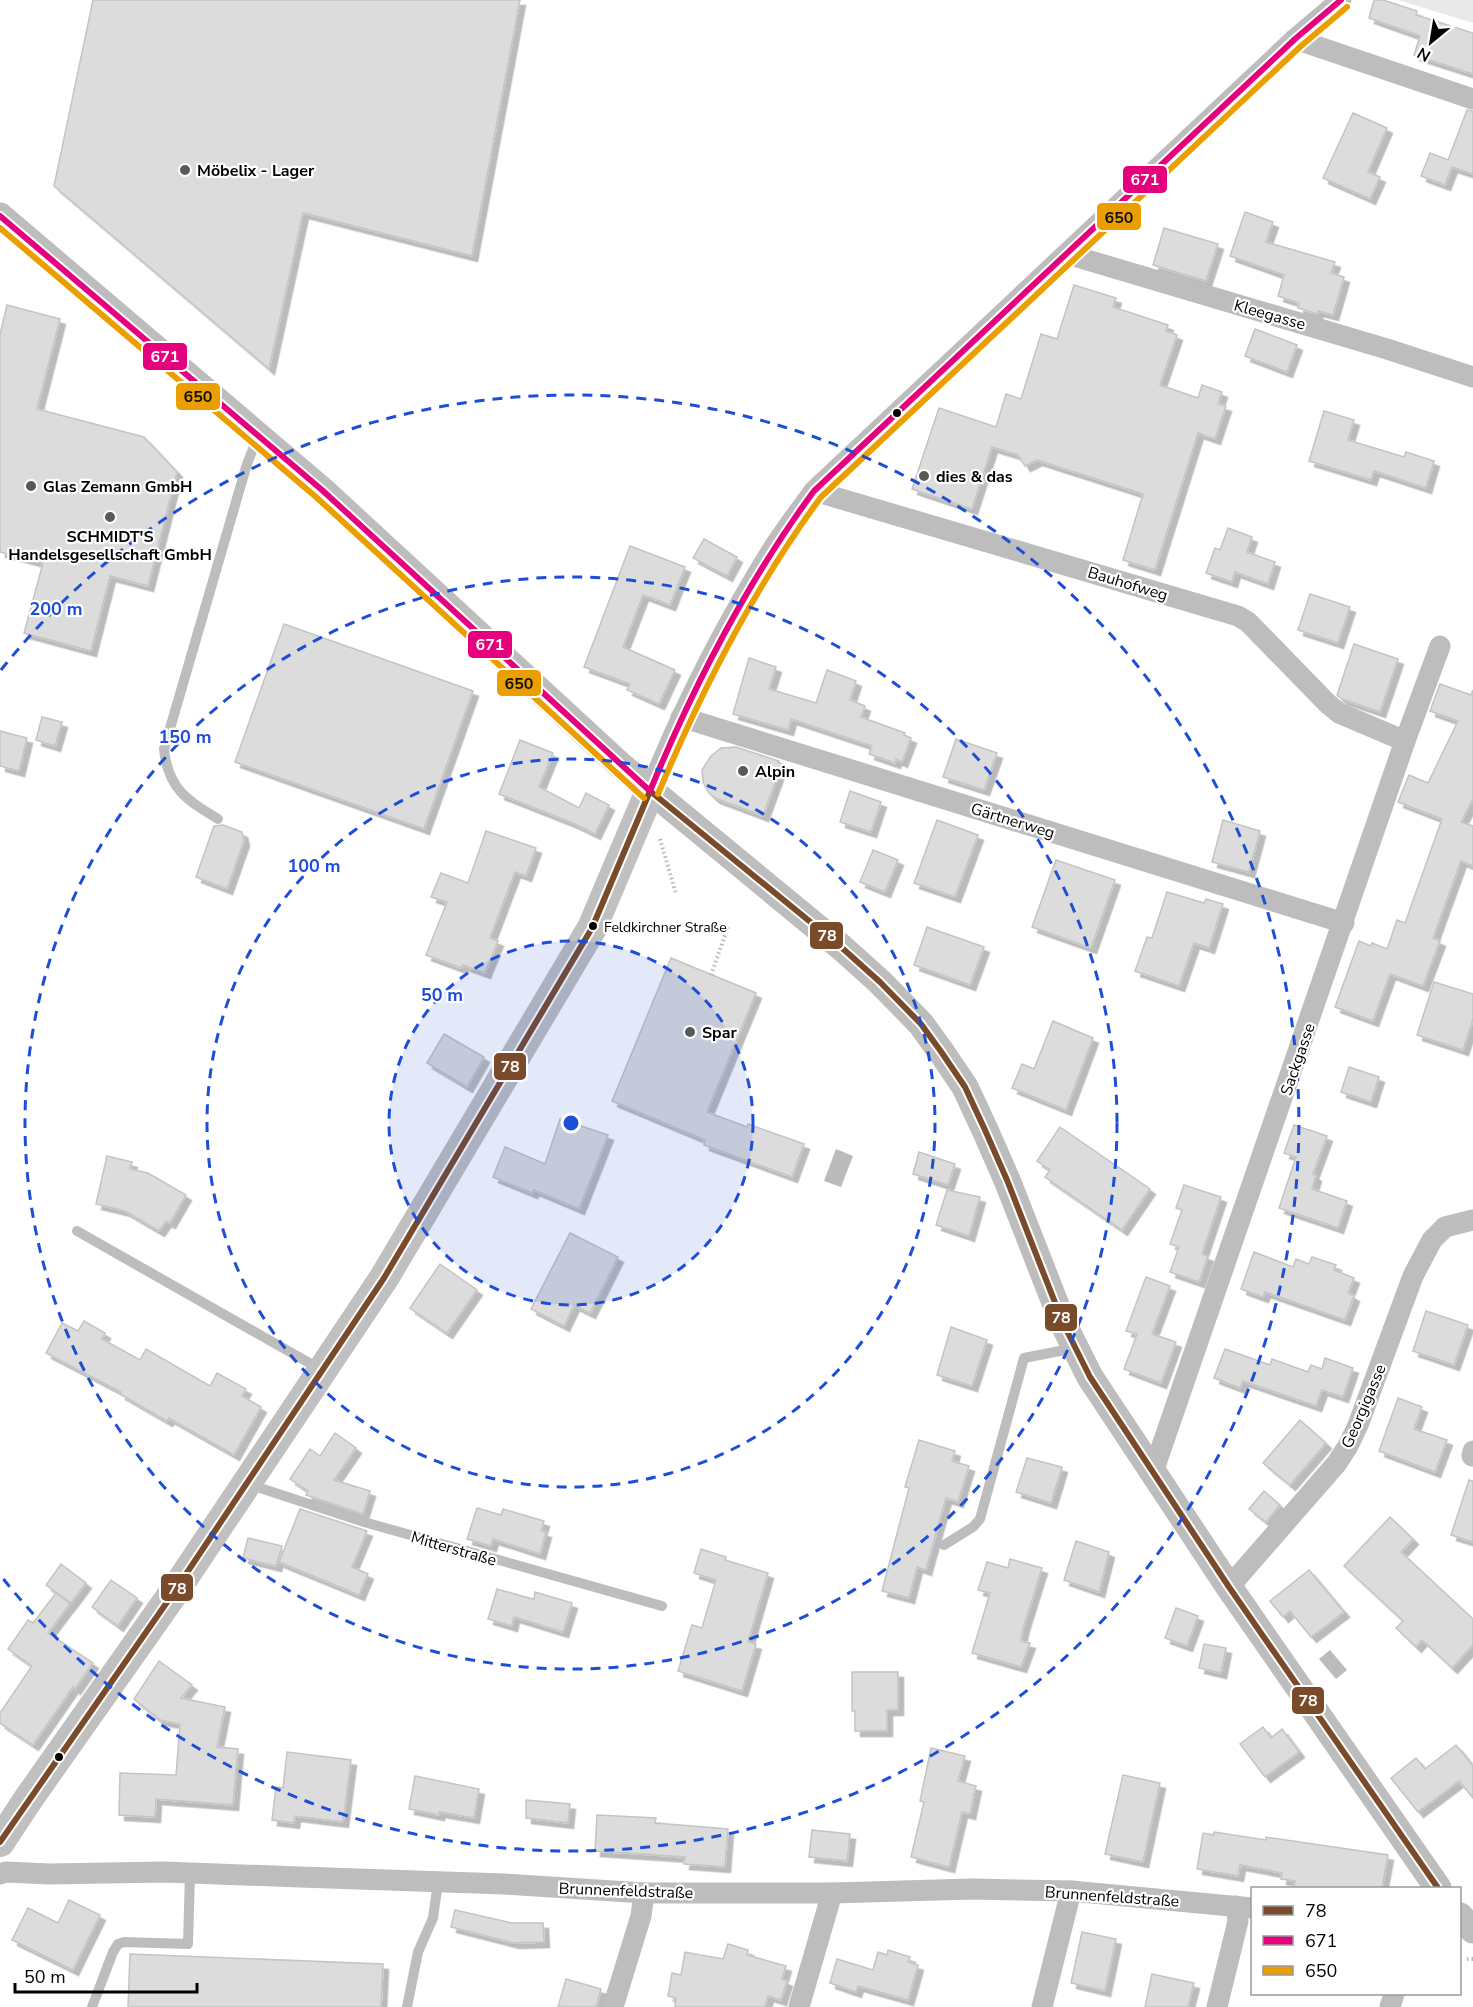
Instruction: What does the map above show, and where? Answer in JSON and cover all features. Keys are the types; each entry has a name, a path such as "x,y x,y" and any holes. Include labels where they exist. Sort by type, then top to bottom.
{"main road":[{"path":"0,1842 172,1595 384,1278 592,928 650,791"}],"street":[{"path":"650,791 681,717 724,633 772,549 814,490 1295,39 1341,0"},
{"path":"1295,39 1473,99"},
{"path":"0,216 322,490 650,791 841,947 880,982 921,1024 965,1087 990,1140 1063,1323 1089,1377 1229,1587 1437,1887"},
{"name":"Kleegasse","path":"1067,254 1473,376"},
{"name":"Bauhofweg","path":"814,490 1238,616 1248,622 1339,713 1405,741"},
{"name":"Sackgasse","path":"1153,1472 1405,741 1440,646"},
{"name":"Gärtnerweg","path":"681,717 1344,923"},
{"name":"Georgigasse","path":"1229,1587 1337,1463 1348,1446 1358,1425 1413,1276 1432,1240 1445,1227 1473,1220"},
{"name":"Brunnenfeldstraße","path":"0,1874 6,1872 190,1873 438,1882 644,1893 832,1893 972,1889 1071,1891 1244,1907"},
{"path":"1042,2007 1071,1891"},
{"path":"613,2007 641,1916 644,1893"},
{"path":"799,2007 832,1893"},
{"path":"1217,2007 1238,1921 1244,1907"},
{"path":"1461,1917 1473,1930"}],"lane":[{"path":"218,819 188,800 179,789 169,774 164,749 247,464 258,436"},
{"path":"77,1231 322,1371"},
{"path":"944,1545 973,1527 980,1519 1024,1358 1075,1348"},
{"name":"Mitterstraße","path":"247,1484 364,1522 662,1606"},
{"path":"92,2007 118,1944 124,1942 188,1944 190,1873"},
{"path":"407,2007 418,1952 434,1918 438,1882"}],"path":[{"path":"660,838 676,894"},
{"path":"711,975 728,927"}],"shaded area":[{"path":"1398,0 1473,0 1473,23"},
{"path":"836,1149 853,1156 841,1187 824,1181"},
{"path":"1330,1650 1347,1670 1336,1679 1319,1659"}],"building":[{"name":"Möbelix - Lager","path":"93,0 520,0 472,256 303,213 269,369 54,186"},
{"path":"1374,0 1383,0 1417,11 1416,15 1473,33 1473,74 1414,55 1420,36 1369,18"},
{"path":"1467,110 1473,111 1473,174 1452,167 1445,185 1421,176 1430,153 1448,160"},
{"path":"1353,113 1387,128 1368,172 1380,177 1370,199 1323,178"},
{"path":"1245,212 1273,222 1266,242 1335,262 1331,273 1344,277 1333,315 1318,311 1317,314 1298,308 1299,303 1278,296 1284,275 1230,256"},
{"path":"1164,228 1218,244 1206,281 1153,265"},
{"path":"1074,285 1116,298 1113,307 1168,325 1166,331 1177,335 1160,385 1198,398 1202,385 1222,392 1218,404 1226,406 1215,439 1198,433 1155,570 1123,560 1143,494 1037,460 1025,466 1018,455 992,447 972,509 912,489 939,408 996,427 1006,394 1021,399 1041,334 1057,339"},
{"path":"7,305 60,319 37,409 144,437 177,472 148,586 110,576 91,651 24,633 43,563 0,552 0,334"},
{"path":"1255,329 1297,345 1287,372 1245,356"},
{"path":"1324,411 1354,420 1348,440 1404,457 1406,452 1434,461 1426,488 1374,471 1371,480 1309,461"},
{"path":"1228,528 1252,537 1247,552 1275,562 1268,584 1235,572 1232,582 1206,573 1215,548 1220,550"},
{"path":"704,539 737,557 727,576 693,558"},
{"path":"630,546 685,567 670,605 643,595 623,647 675,670 659,704 627,690 630,684 584,667"},
{"path":"1310,594 1350,607 1338,643 1298,630"},
{"path":"284,624 473,691 424,829 235,762"},
{"path":"1354,644 1398,659 1380,712 1342,699 1337,695"},
{"path":"749,658 776,667 769,689 816,703 827,670 856,681 850,700 865,706 861,717 905,733 904,735 911,738 902,762 896,759 895,763 869,754 872,746 791,719 788,730 733,714"},
{"path":"1440,684 1471,695 1473,690 1473,799 1461,822 1473,826 1473,866 1461,861 1433,938 1440,941 1423,986 1390,974 1373,1021 1335,1007 1359,941 1387,949 1397,920 1405,923 1442,819 1398,802 1409,775 1428,783 1458,721 1430,711"},
{"path":"42,717 62,722 55,746 36,740"},
{"path":"0,731 27,738 19,771 0,766"},
{"path":"956,739 997,753 984,790 943,777"},
{"path":"520,740 553,753 539,787 579,808 586,793 609,805 595,834 499,794"},
{"path":"736,747 782,764 763,816 715,798 703,782 702,770 711,756 721,748"},
{"path":"850,791 881,802 871,832 840,822"},
{"path":"937,820 978,835 955,897 914,883"},
{"path":"1223,820 1260,831 1249,872 1212,862"},
{"path":"223,825 242,832 244,841 227,889 196,877 214,826"},
{"path":"486,831 536,848 526,876 515,872 490,938 498,941 485,973 463,965 461,968 426,955 447,902 431,897 441,873 468,883"},
{"path":"873,850 898,860 885,892 860,882"},
{"path":"1056,860 1115,880 1091,948 1032,927"},
{"path":"1167,892 1204,903 1206,899 1223,904 1209,948 1194,943 1179,986 1135,971 1147,937 1152,938"},
{"path":"927,927 984,947 970,985 914,965"},
{"name":"Spar","path":"671,958 756,993 707,1112 804,1144 792,1177 704,1145 705,1140 612,1101"},
{"path":"1434,982 1473,994 1473,1019 1463,1050 1417,1035"},
{"path":"1053,1021 1093,1038 1066,1110 1012,1088 1022,1064 1034,1069"},
{"path":"444,1034 484,1057 467,1087 427,1063"},
{"path":"1349,1067 1379,1077 1371,1102 1341,1092"},
{"path":"560,1119 608,1135 579,1209 534,1190 532,1193 493,1177 505,1147 545,1164"},
{"path":"1294,1125 1327,1136 1313,1174 1316,1176 1312,1189 1347,1201 1338,1228 1279,1208 1296,1157 1284,1153"},
{"path":"1060,1127 1150,1189 1122,1230 1045,1177 1050,1170 1037,1161"},
{"path":"919,1152 955,1164 948,1185 913,1174"},
{"path":"107,1156 132,1162 130,1169 148,1173 186,1195 170,1223 166,1221 159,1231 125,1211 96,1204"},
{"path":"1184,1185 1221,1197 1202,1254 1208,1256 1199,1282 1170,1272 1179,1247 1170,1244 1182,1210 1176,1208"},
{"path":"947,1190 980,1197 969,1236 936,1225"},
{"path":"570,1233 618,1257 590,1313 574,1305 564,1326 531,1309"},
{"path":"1254,1252 1293,1267 1296,1259 1309,1264 1312,1257 1336,1265 1334,1270 1354,1278 1348,1293 1354,1296 1345,1320 1265,1292 1263,1297 1241,1289"},
{"path":"440,1264 477,1290 447,1333 410,1308"},
{"path":"1146,1277 1170,1286 1152,1334 1176,1342 1161,1383 1124,1369 1137,1334 1126,1331"},
{"path":"1426,1311 1468,1325 1454,1365 1413,1351"},
{"path":"84,1321 105,1333 102,1339 140,1360 146,1349 210,1386 217,1373 246,1389 242,1396 261,1407 234,1455 169,1418 167,1421 120,1394 121,1392 46,1353 62,1323 78,1331"},
{"path":"951,1327 987,1340 972,1386 937,1375"},
{"path":"1225,1349 1270,1365 1272,1359 1308,1372 1311,1365 1322,1369 1325,1358 1353,1368 1343,1397 1322,1390 1316,1406 1243,1381 1240,1388 1214,1378"},
{"path":"1398,1398 1422,1407 1414,1429 1447,1440 1435,1472 1379,1451"},
{"path":"1300,1420 1326,1443 1290,1485 1263,1463"},
{"path":"335,1433 356,1448 334,1480 370,1491 363,1514 306,1495 308,1491 290,1479 310,1449 320,1456"},
{"path":"919,1440 955,1451 952,1461 969,1466 958,1502 946,1498 926,1570 917,1567 909,1598 882,1591 909,1488 905,1487"},
{"path":"1027,1458 1062,1467 1051,1503 1016,1492"},
{"path":"1469,1480 1473,1481 1473,1542 1451,1535"},
{"path":"1264,1491 1280,1505 1266,1522 1249,1509"},
{"path":"477,1508 501,1515 503,1509 544,1521 541,1531 546,1532 540,1554 493,1539 491,1546 467,1539"},
{"path":"300,1509 367,1531 352,1567 368,1574 359,1595 279,1562"},
{"path":"1390,1517 1413,1539 1401,1552 1473,1619 1473,1645 1452,1668 1422,1640 1416,1647 1396,1628 1403,1621 1344,1566"},
{"path":"248,1538 282,1546 276,1566 243,1558"},
{"path":"1076,1541 1109,1552 1099,1592 1064,1580"},
{"path":"701,1549 726,1557 725,1560 768,1573 748,1642 756,1644 742,1691 678,1671 692,1625 702,1628 716,1580 694,1573"},
{"path":"1010,1559 1042,1568 1023,1629 1021,1641 1030,1643 1021,1667 972,1653 990,1593 978,1590 987,1562 1008,1568"},
{"path":"61,1564 86,1583 71,1603 46,1585"},
{"path":"1309,1570 1344,1612 1311,1637 1290,1611 1283,1617 1270,1601"},
{"path":"111,1580 137,1598 118,1626 92,1607"},
{"path":"497,1589 534,1599 535,1592 572,1603 563,1632 514,1617 512,1626 488,1619"},
{"path":"56,1593 70,1604 48,1633 93,1663 75,1689 73,1687 33,1745 0,1723 0,1713 32,1666 8,1649 28,1620 33,1623"},
{"path":"1176,1608 1198,1616 1187,1646 1165,1638"},
{"path":"1204,1644 1226,1648 1221,1673 1199,1668"},
{"path":"159,1661 192,1685 181,1698 225,1707 217,1747 238,1749 233,1805 156,1799 155,1817 119,1815 120,1773 176,1775 180,1724 160,1720 134,1699"},
{"path":"852,1672 898,1672 898,1710 887,1710 887,1731 855,1731 855,1711 852,1711"},
{"path":"1263,1727 1271,1738 1282,1729 1299,1752 1265,1777 1240,1744"},
{"path":"1456,1745 1473,1766 1473,1798 1459,1781 1418,1812 1391,1778 1416,1758 1425,1769"},
{"path":"931,1748 965,1756 958,1781 976,1786 970,1814 962,1812 949,1867 911,1857 924,1802 920,1801"},
{"path":"287,1752 351,1760 343,1822 295,1816 294,1823 272,1820 276,1787 283,1788"},
{"path":"1123,1775 1160,1783 1143,1862 1105,1854"},
{"path":"415,1776 479,1789 474,1818 439,1812 439,1815 409,1809"},
{"path":"526,1800 570,1804 568,1823 526,1818"},
{"path":"597,1815 656,1818 655,1823 728,1829 725,1867 684,1864 685,1857 595,1851"},
{"path":"812,1830 850,1834 847,1861 809,1857"},
{"path":"1214,1832 1266,1840 1266,1837 1388,1855 1382,1887 1294,1887 1295,1881 1281,1879 1282,1873 1240,1865 1238,1876 1197,1869 1203,1833 1214,1835"},
{"path":"69,1900 100,1915 73,1970 12,1940 28,1908 58,1923"},
{"path":"455,1910 512,1923 543,1923 544,1942 514,1943 451,1927"},
{"path":"1082,1932 1116,1939 1105,1991 1071,1983"},
{"path":"728,1944 748,1950 747,1955 786,1966 782,1979 787,1981 781,2000 768,1996 765,2007 675,2007 676,1998 668,1996 672,1973 681,1975 685,1952 723,1959"},
{"path":"888,1950 910,1957 908,1962 918,1965 908,2000 858,1986 856,1992 830,1983 837,1959 873,1970 878,1952 887,1955"},
{"path":"130,1954 383,1964 381,2007 128,2007"},
{"path":"1152,1974 1194,1983 1188,2007 1145,2007"},
{"path":"566,1979 601,1989 596,2007 558,2007"}],"transit line":[{"name":"671","path":"650,791 685,712 723,636 766,562 814,491 1295,39 1341,0"},
{"name":"650","path":"658,794 692,716 751,604 773,567 821,497 1301,46 1347,7"},
{"name":"671","path":"0,216 322,490 650,791"},
{"name":"650","path":"0,228 316,497 644,798"},
{"name":"78","path":"650,791 841,947 880,982 921,1024 942,1053 965,1087 985,1130 1063,1323 1090,1377 1229,1587 1437,1887"},
{"name":"78","path":"0,1842 172,1595 384,1278 592,928 650,791"}],"place":[{"name":"Möbelix - Lager","path":"185,170"},
{"name":"dies & das","path":"924,476"},
{"name":"Glas Zemann GmbH","path":"31,486"},
{"name":"SCHMIDT'S Handelsgesellschaft GmbH","path":"110,517"},
{"name":"Alpin","path":"743,771"},
{"name":"Feldkirchner Straße","path":"593,926"},
{"name":"Spar","path":"690,1032"}]}
